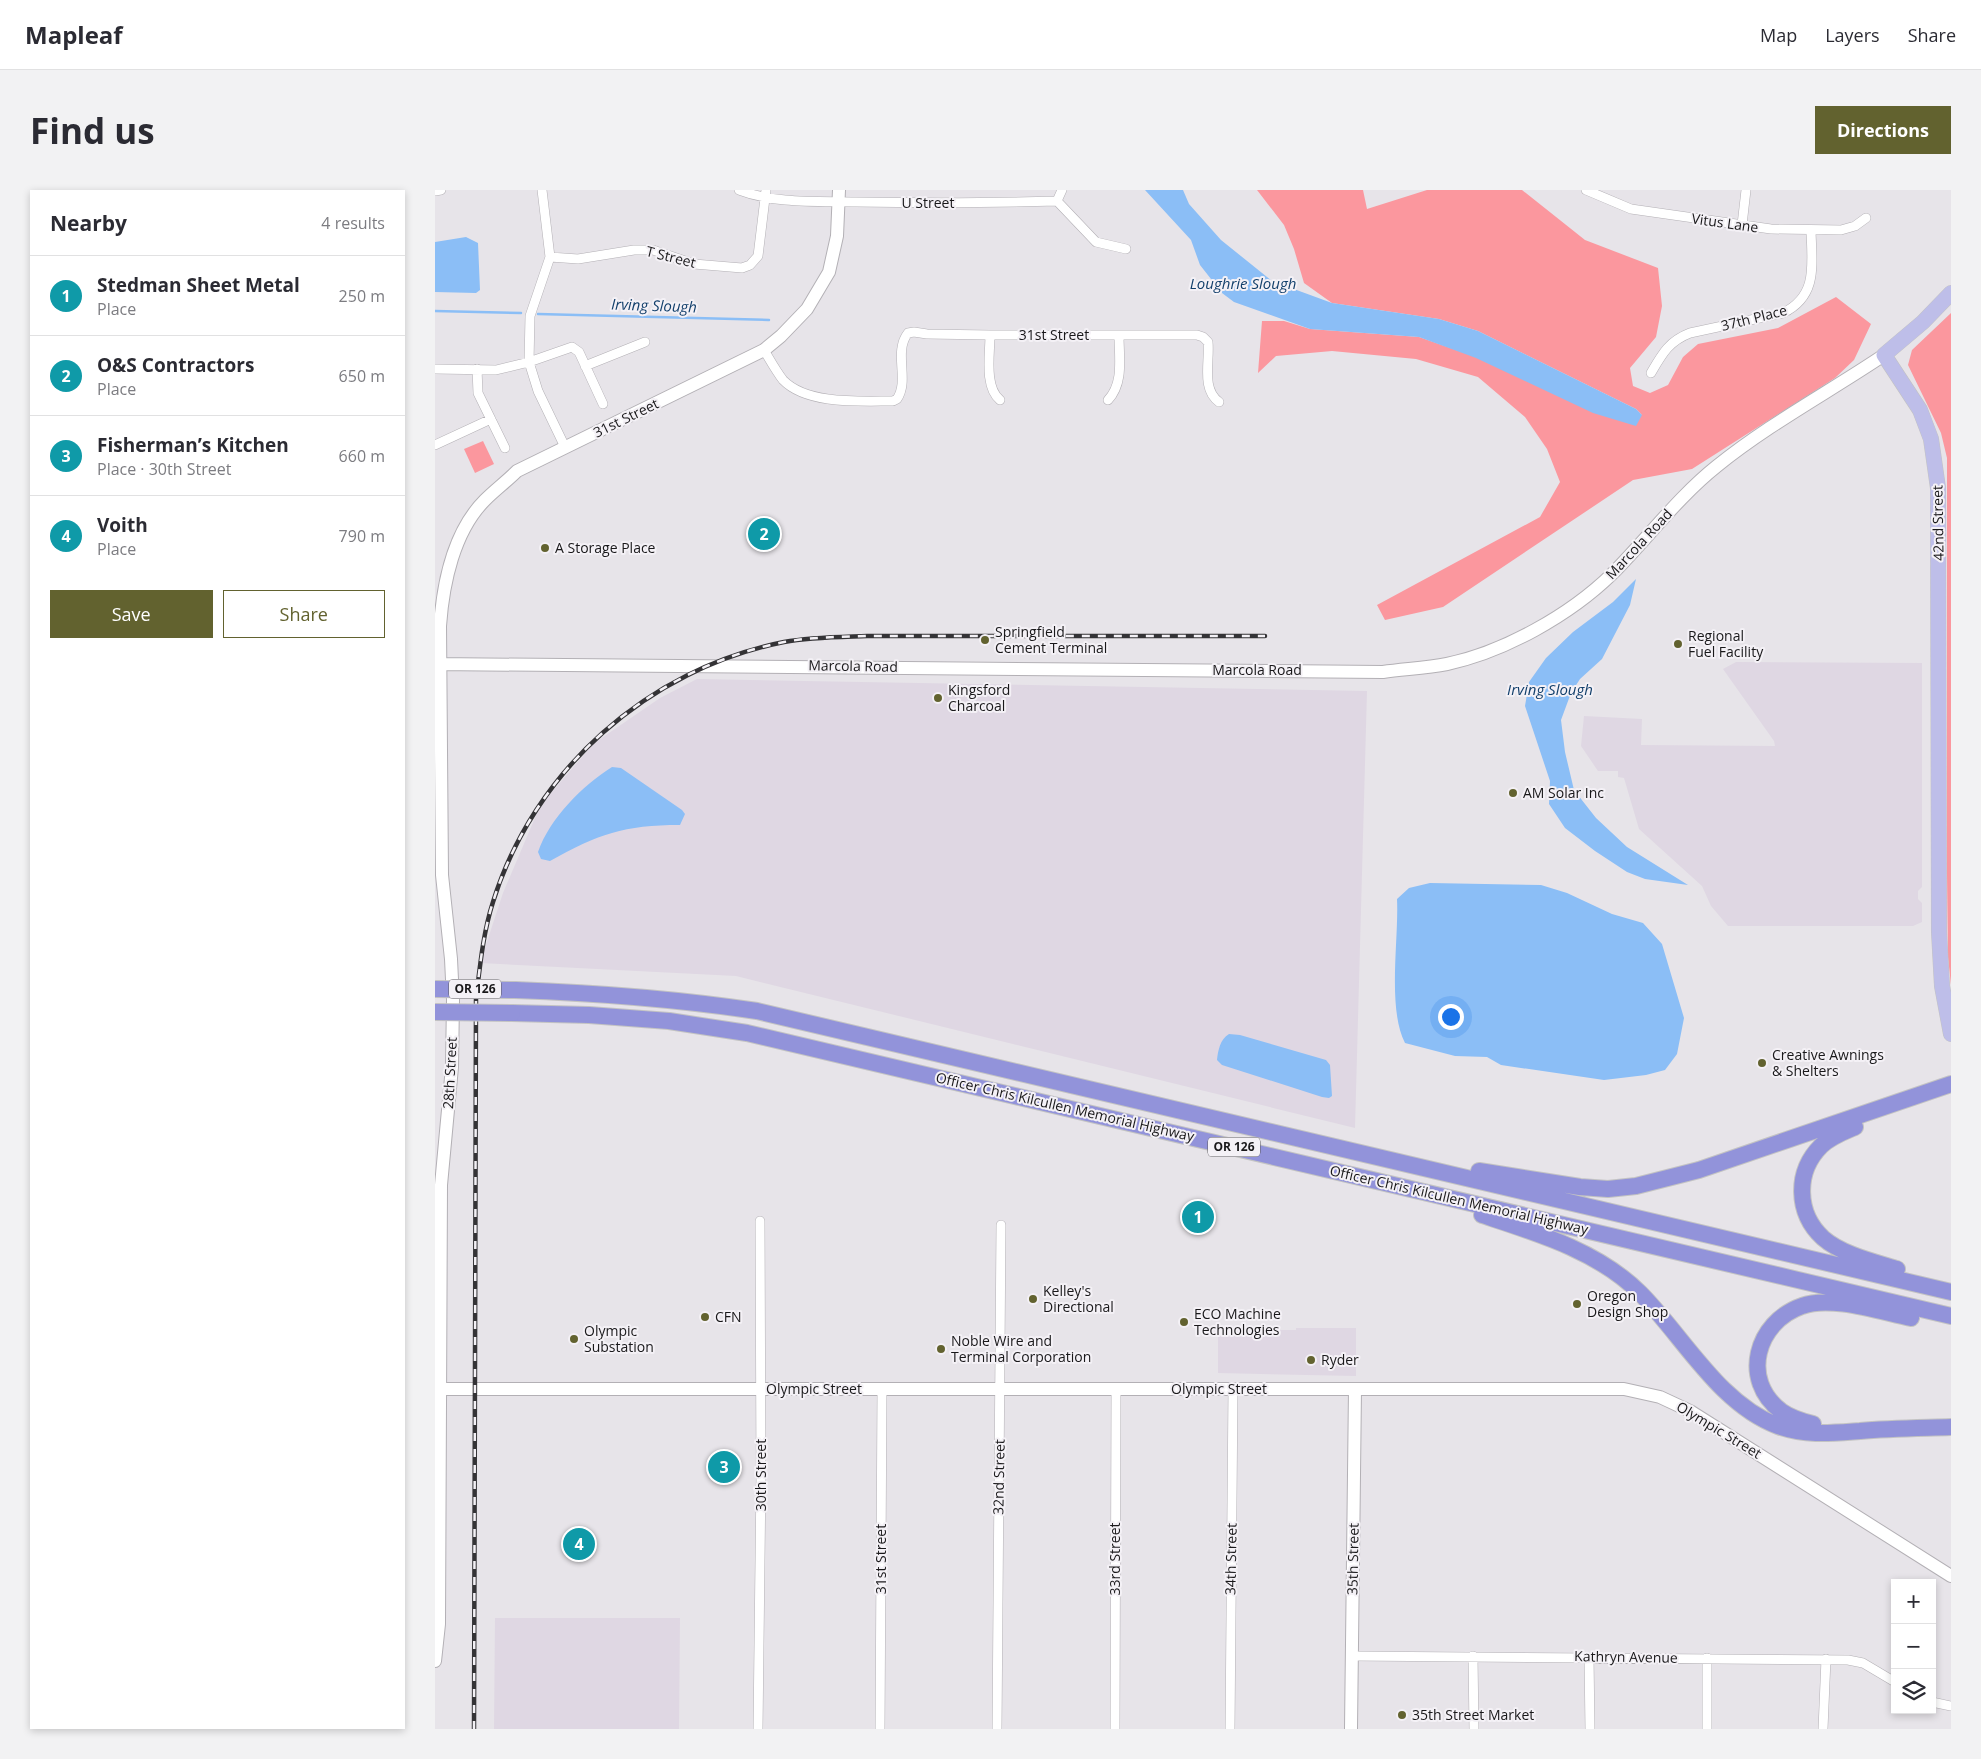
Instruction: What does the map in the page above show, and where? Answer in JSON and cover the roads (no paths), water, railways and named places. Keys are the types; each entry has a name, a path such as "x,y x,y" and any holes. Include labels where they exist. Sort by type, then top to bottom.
{"highway":[{"name":"Officer Chris Kilcullen Memorial Highway","path":"435,989 598,992 681,999 757,1010 1951,1290"},
{"name":"Officer Chris Kilcullen Memorial Highway","path":"435,1012 589,1015 669,1021 747,1033 1951,1316"},
{"path":"1351,1150 1580,1187 1608,1189 1636,1186 1699,1170 1951,1084"},
{"path":"1951,1095 1861,1125 1830,1139 1811,1158 1802,1182 1801,1196 1805,1212 1812,1226 1824,1239 1844,1250 1934,1280 1951,1290"},
{"path":"1378,1181 1555,1239 1592,1258 1640,1292 1722,1386 1755,1415 1779,1426 1809,1433 1831,1434 1859,1430 1951,1427"},
{"path":"1859,1430 1795,1419 1781,1412 1764,1391 1757,1367 1758,1349 1764,1335 1781,1318 1802,1306 1823,1302 1843,1304 1951,1326"}],"main road":[{"name":"31st Street","path":"437,664 443,590 463,532 483,501 517,471 764,350 799,319 829,272 837,236 839,196"},
{"name":"Marcola Road","path":"437,664 1383,672 1447,664 1483,653 1535,630 1575,605 1611,575 1685,494 1717,466 1753,439 1885,355 1923,322 1951,293"},
{"name":"42nd Street","path":"1885,355 1919,410 1931,439 1938,488 1939,932 1942,986 1951,1034"},
{"name":"28th Street","path":"435,1661 439,1624 437,1389 441,1185 452,1066 453,1010 451,959 442,875 439,816 437,664"},
{"name":"Olympic Street","path":"437,1389 1606,1388 1642,1392 1660,1397 1690,1411 1951,1576"},
{"name":"35th Street","path":"1351,1729 1355,1389"}],"street":[{"path":"435,191 441,190"},
{"path":"542,190 550,257 530,316 529,362 538,391 565,447"},
{"name":"U Street","path":"739,190 751,195 766,193 797,201 839,196 971,203 1057,201"},
{"path":"1063,190 1057,201 1096,242 1127,249"},
{"name":"Vitus Lane","path":"1586,190 1631,209 1771,230 1841,230 1855,226 1866,218"},
{"path":"1741,225 1746,190"},
{"name":"T Street","path":"550,257 578,259 634,250 653,250 694,264 742,268 750,265 759,256 766,193"},
{"name":"37th Place","path":"1651,373 1667,346 1676,338 1690,333 1783,313 1794,308 1804,298 1810,285 1811,231"},
{"name":"31st Street","path":"764,350 784,380 802,392 829,400 893,401 897,399 902,390 902,344 908,333 1119,336 1197,335 1203,337 1208,348 1208,387 1210,393 1219,402"},
{"path":"990,335 990,382 992,391 1000,400"},
{"path":"1108,400 1117,388 1119,380 1119,336"},
{"path":"585,366 645,342"},
{"path":"435,369 496,370 529,362 572,347 579,352 603,404"},
{"path":"477,370 477,393 505,448"},
{"path":"435,445 491,419"},
{"name":"30th Street","path":"758,1729 761,1476 759,1221"},
{"name":"32nd Street","path":"997,1729 1001,1225"},
{"name":"31st Street","path":"880,1729 882,1389"},
{"name":"33rd Street","path":"1115,1729 1116,1389"},
{"name":"34th Street","path":"1230,1729 1233,1389"},
{"name":"Kathryn Avenue","path":"1352,1656 1826,1659 1848,1660 1863,1664 1891,1680"},
{"path":"1473,1656 1474,1729"},
{"path":"1589,1657 1590,1729"},
{"path":"1707,1658 1707,1729"},
{"path":"1823,1729 1826,1659"},
{"path":"1936,1703 1951,1706"}],"water":[{"name":"Loughrie Slough","path":"1145,190 1183,190 1189,204 1221,240 1272,281 1332,303 1439,319 1478,331 1636,409 1642,415 1636,426 1593,413 1476,358 1419,337 1310,329 1234,302 1222,293 1200,265 1191,240"},
{"path":"466,237 478,243 480,290 476,293 435,292 435,242"},
{"name":"Irving Slough","path":"1636,579 1630,605 1602,659 1580,679 1571,693 1561,720 1565,752 1574,790 1596,818 1627,847 1688,885 1645,879 1627,872 1565,828 1549,804 1550,781 1525,706 1529,682 1546,658 1573,632 1613,602"},
{"path":"612,767 621,768 682,810 685,814 680,825 660,825 627,829 597,838 550,861 541,859 538,852 543,839 559,815 579,793"},
{"path":"1430,883 1541,885 1567,893 1612,914 1643,923 1662,944 1684,1018 1677,1054 1665,1070 1646,1075 1604,1080 1501,1065 1487,1057 1455,1056 1405,1043 1396,1011 1395,993 1397,899 1409,888"},
{"path":"1229,1034 1240,1035 1326,1060 1330,1065 1332,1096 1329,1098 1322,1097 1222,1065 1217,1060 1219,1049 1223,1039"}],"waterway":[{"name":"Irving Slough","path":"435,311 521,313"},
{"name":"Irving Slough","path":"538,314 769,320"}],"railway":[{"path":"474,1729 476,999 484,938 493,902 512,854 537,809 567,769 603,733 643,701 687,675 734,656 784,642 815,638 867,636 1265,636"}],"place":[{"name":"O&S Contractors","path":"764,534"},
{"name":"A Storage Place","path":"545,548"},
{"name":"Springfield Cement Terminal","path":"985,640"},
{"name":"Regional Fuel Facility","path":"1678,644"},
{"name":"Kingsford Charcoal","path":"938,698"},
{"name":"AM Solar Inc","path":"1513,793"},
{"name":"Creative Awnings & Shelters","path":"1762,1063"},
{"name":"Stedman Sheet Metal","path":"1198,1217"},
{"name":"Kelley's Directional","path":"1033,1299"},
{"name":"Oregon Design Shop","path":"1577,1304"},
{"name":"CFN","path":"705,1317"},
{"name":"ECO Machine Technologies","path":"1184,1322"},
{"name":"Olympic Substation","path":"574,1339"},
{"name":"Noble Wire and Terminal Corporation","path":"941,1349"},
{"name":"Ryder","path":"1311,1360"},
{"name":"Fisherman’s Kitchen","path":"724,1467"},
{"name":"Voith","path":"579,1544"},
{"name":"35th Street Market","path":"1402,1715"}]}
